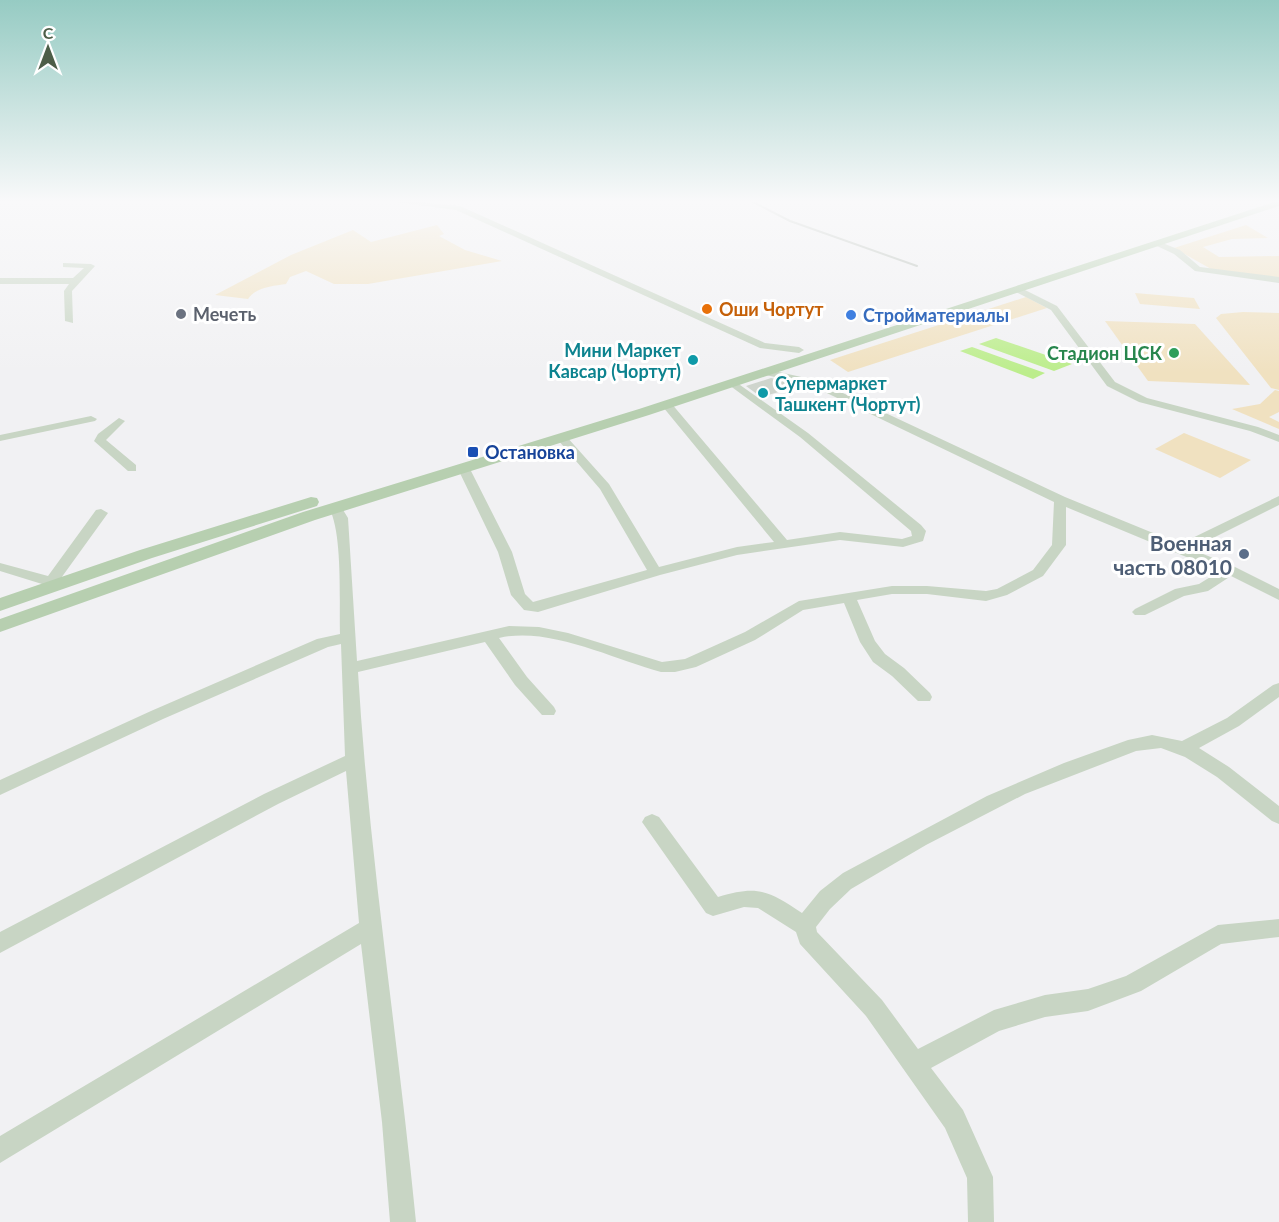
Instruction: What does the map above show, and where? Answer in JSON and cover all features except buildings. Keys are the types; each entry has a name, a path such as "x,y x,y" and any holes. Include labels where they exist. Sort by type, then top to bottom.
{"main road":[{"path":"0,626 207,543 630,402 767,366 1095,259"},
{"path":"909,321 1019,290 1114,259"},
{"path":"0,605 49,585 335,508 464,469 733,383 767,366"},
{"path":"630,402 645,412"}],"street":[{"path":"570,259 763,346 798,356 811,382"},
{"path":"1186,259 1198,269 1279,280"},
{"path":"66,264 91,266 75,280 68,291 70,321"},
{"path":"2,276 75,280"},
{"path":"1019,290 1054,308 1111,384 1143,400 1254,429 1279,439"},
{"path":"763,346 767,366 811,382 1060,500 1230,570 1279,595"},
{"path":"464,469 505,552 518,595 529,607 538,607 737,550 840,537 903,543 918,538 916,528 859,479 809,438 733,383"},
{"path":"667,405 784,545"},
{"path":"0,438 91,418"},
{"path":"119,421 102,436 100,441 132,468"},
{"path":"562,438 605,487 655,572"},
{"path":"351,668 509,631 539,632 661,667 675,667 750,636 799,606 892,590 927,590 986,596 1002,592 1038,573 1059,545 1060,500"},
{"path":"1181,549 1279,500"},
{"path":"335,508 341,518 344,549 354,759 370,928 394,1122 403,1222"},
{"path":"0,567 49,585 101,513"},
{"path":"1140,612 1180,592 1203,588 1214,583 1230,570"},
{"path":"848,596 867,642 879,658 898,672 924,697"},
{"path":"488,635 520,681 548,711"},
{"path":"0,788 157,715 323,643 348,637"},
{"path":"1184,748 1233,722 1279,689"},
{"path":"804,926 818,905 846,882 914,842 1003,796 1055,773 1138,743 1162,742 1184,748 1216,768 1279,816"},
{"path":"0,943 271,799 354,759"},
{"path":"652,822 713,908 736,900 755,898 774,907 804,926 808,937 874,1008 954,1119 980,1177 981,1222"},
{"path":"0,1150 370,928"},
{"path":"916,1064 994,1021 1045,1006 1088,1000 1133,984 1218,935 1279,928"}],"shaded area":[{"path":"283,259 495,259 502,261 368,284 334,284 306,271 290,277 286,284 270,286 255,292 248,299 215,295"},
{"path":"1193,259 1279,259 1279,278 1211,269"},
{"path":"1135,293 1194,298 1200,309 1140,304"},
{"path":"1026,297 1047,308 848,372 830,360"},
{"path":"1279,313 1279,390 1271,388 1216,318 1221,314"},
{"name":"Стадион ЦСК","path":"1105,321 1195,324 1250,385 1148,381"},
{"path":"996,338 1072,364 1054,371 979,344"},
{"path":"972,347 1045,373 1033,379 960,351"},
{"path":"1275,390 1279,391 1279,412 1269,417 1279,422 1279,429 1232,409 1260,404"},
{"path":"1184,433 1251,460 1220,478 1155,449"}],"railway":[{"path":"897,259 917,266"}],"place":[{"name":"Оши Чортут","path":"707,309"},
{"name":"Мечеть","path":"181,314"},
{"name":"Стройматериалы","path":"851,315"},
{"name":"Стадион ЦСК","path":"1174,353"},
{"name":"Мини Маркет Кавсар (Чортут)","path":"693,360"},
{"name":"Супермаркет Ташкент (Чортут)","path":"763,393"},
{"name":"Остановка","path":"473,452"},
{"name":"Военная часть 08010","path":"1244,554"}]}
